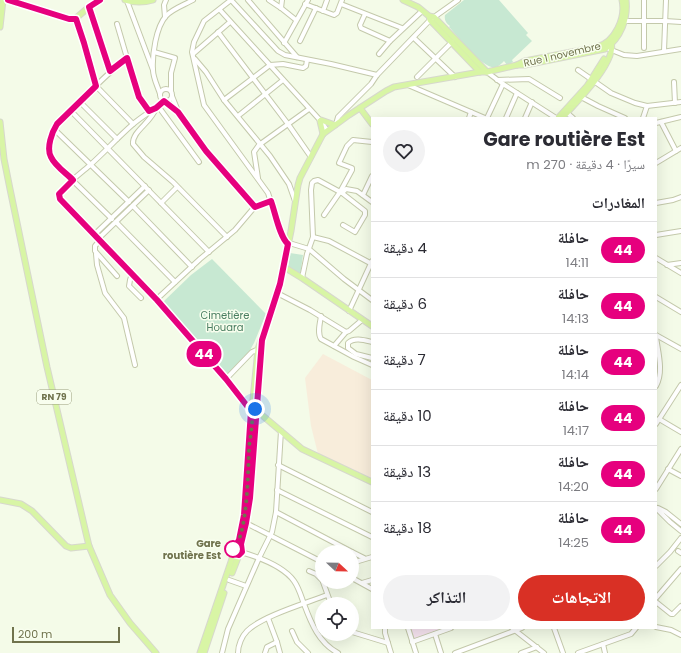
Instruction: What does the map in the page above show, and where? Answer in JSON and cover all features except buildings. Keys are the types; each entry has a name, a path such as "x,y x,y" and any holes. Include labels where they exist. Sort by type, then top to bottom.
{"main road":[{"path":"0,27 3,0"},
{"path":"8,0 69,19 76,19 89,7 100,0"},
{"path":"126,0 144,3 153,0"},
{"path":"403,0 431,18 487,72"},
{"path":"622,0 623,18"},
{"path":"623,18 626,0"},
{"path":"431,18 480,72"},
{"name":"Rue 1 novembre","path":"254,412 260,349 284,267 298,186 323,134 332,126 389,89 408,84 487,72 517,65 526,65 599,51 610,45 617,37 623,18"},
{"path":"558,117 581,97 593,81 610,45"},
{"path":"562,117 565,112 593,81"},
{"path":"360,108 371,123"},
{"path":"320,120 332,126"},
{"path":"320,120 323,134"},
{"name":"RN 79","path":"0,122 4,159 47,367 80,501 89,546 110,595 133,628 156,653"},
{"path":"284,267 371,325"},
{"path":"254,412 281,431 302,449 371,482"},
{"path":"204,653 229,580 246,523 254,412"},
{"path":"200,653 238,551 244,515 254,412"},
{"path":"0,500 21,504 32,511 66,546 71,548 89,546"}],"street":[{"path":"126,0 162,99 178,112"},
{"path":"165,17 164,6 166,0"},
{"path":"153,71 154,52 158,32 165,17 170,12 193,0"},
{"path":"371,299 309,249 288,244 286,242 282,235 268,193 204,105 192,47 204,21 231,0 278,51 285,56 331,64 377,75"},
{"path":"248,0 297,57"},
{"path":"269,0 282,8 296,20"},
{"path":"282,0 282,8"},
{"path":"323,11 327,0"},
{"path":"450,6 451,0"},
{"path":"220,10 320,120 332,126 338,117 371,84 377,75 414,38 431,18 458,0"},
{"path":"644,0 644,48"},
{"path":"664,51 666,0"},
{"path":"284,43 306,2 332,15 336,14 341,2 365,14 402,28"},
{"path":"89,7 110,71"},
{"path":"300,41 316,8"},
{"path":"379,54 402,28 422,11"},
{"path":"365,14 360,25 362,29 390,40"},
{"path":"623,18 681,22"},
{"path":"76,19 96,86 133,124"},
{"path":"193,56 230,22"},
{"path":"117,24 139,97 149,111"},
{"path":"218,32 288,124 311,158"},
{"path":"414,38 435,60 455,77"},
{"path":"418,77 452,42"},
{"path":"610,45 621,54 637,56 681,49"},
{"path":"154,52 175,58 171,73 170,100 165,101 149,111 117,138 59,194 59,198 157,300 254,412"},
{"path":"193,56 206,72 224,100 238,116 259,145 270,156 289,184 295,201"},
{"path":"112,219 51,157 50,149 54,129 57,124 110,71 127,58"},
{"path":"224,100 270,65 283,64 303,68 306,66 307,60"},
{"path":"578,70 611,93 635,103 647,106 681,102"},
{"path":"480,72 494,78 529,79 560,98"},
{"path":"487,72 503,84 555,117"},
{"path":"238,116 283,80"},
{"path":"674,82 675,103"},
{"path":"408,84 484,117"},
{"path":"486,117 503,84"},
{"path":"157,85 170,92 178,112 206,151 255,207"},
{"path":"160,94 162,91 170,92"},
{"path":"506,117 517,93"},
{"path":"581,97 623,117"},
{"path":"80,101 117,138"},
{"path":"525,117 532,102"},
{"path":"643,117 647,106"},
{"path":"157,107 199,162"},
{"path":"157,107 152,117 134,137 133,144 144,157 177,187 227,237"},
{"path":"258,178 254,152 259,145 310,109"},
{"path":"70,110 209,252"},
{"path":"468,117 471,112"},
{"path":"565,112 572,117"},
{"path":"676,151 658,123 681,117"},
{"path":"54,129 129,202"},
{"path":"341,193 352,170 352,168 339,163 347,146 353,140 371,142"},
{"path":"657,162 681,148"},
{"path":"363,195 371,178"},
{"path":"302,278 313,237 311,190 312,183 316,180 341,193 365,211 365,214 355,232 343,225"},
{"path":"289,184 298,186"},
{"path":"95,234 145,186"},
{"path":"161,203 177,187"},
{"path":"324,215 341,193 347,188 354,190 371,201"},
{"path":"135,365 124,318 105,293 94,248 100,239 116,222 149,190"},
{"path":"657,203 681,197"},
{"path":"157,300 175,282 235,230 255,207 271,201"},
{"path":"133,206 192,267"},
{"path":"116,222 175,282"},
{"path":"657,235 681,232"},
{"path":"313,237 329,241 371,262"},
{"path":"96,254 117,276"},
{"path":"657,259 681,273"},
{"path":"667,265 681,263"},
{"path":"349,311 371,265"},
{"path":"132,274 129,286 141,298"},
{"path":"277,292 321,316 346,332"},
{"path":"657,298 681,312"},
{"path":"321,316 320,339 371,365"},
{"path":"334,346 346,332 362,320"},
{"path":"657,337 681,349"},
{"path":"371,342 356,339 348,343 348,348 352,352 371,358"},
{"path":"657,345 660,372 657,384"},
{"path":"226,379 252,352 260,349"},
{"path":"657,422 681,385"},
{"path":"659,419 681,432"},
{"path":"222,653 228,629 246,586 271,535 276,512 281,431"},
{"path":"657,487 681,449"},
{"path":"278,465 371,512"},
{"path":"668,469 681,476"},
{"path":"277,490 371,537"},
{"path":"657,508 666,512 681,522 676,527"},
{"path":"657,509 681,530"},
{"path":"276,512 339,545"},
{"path":"246,523 315,558"},
{"path":"657,565 681,538"},
{"path":"238,551 259,558 290,576 299,590 304,604 324,644 338,653"},
{"path":"359,556 364,558"},
{"path":"359,560 371,556"},
{"path":"657,597 681,569"},
{"path":"309,571 315,574"},
{"path":"229,580 246,586"},
{"path":"362,583 371,580"},
{"path":"359,582 371,588"},
{"path":"238,653 244,634 255,624 327,595 325,589"},
{"path":"657,603 671,614 673,614 681,606"},
{"path":"268,618 280,653"},
{"path":"657,627 671,630 681,635"},
{"path":"385,629 392,653"},
{"path":"408,629 416,653"},
{"path":"412,642 448,629"},
{"path":"455,653 514,629 544,653"},
{"path":"554,629 563,653"},
{"path":"578,653 632,634 635,629"},
{"path":"292,631 297,642 308,653"},
{"path":"359,634 388,643"},
{"path":"435,634 441,653"},
{"path":"265,653 267,647 277,642"},
{"path":"603,644 605,653"},
{"path":"521,653 538,647"}],"shaded area":[{"path":"323,354 371,379 371,478 318,454 311,426 305,378"},
{"path":"410,629 440,629 439,630 414,639"}],"green space":[{"path":"464,0 499,0 528,33 526,35 532,41 512,60 513,62 507,65 504,61 496,67 491,67 485,64 465,45 449,27 450,26 445,20 445,15"},
{"path":"290,253 303,255 300,276 288,269"},
{"name":"Cimetière Houara","path":"212,259 266,314 249,352 227,374 163,302 191,275"}],"bus line":[{"name":"44","path":"8,0 69,19 76,19 96,86 57,124 54,129 51,139 51,157 54,162 73,180 59,194 60,199 157,300 226,379 251,411 244,515 239,540 233,551 236,555 239,555 242,552 241,544 250,498 262,340 280,284 288,244 282,235 271,201 255,207 206,151 178,112 165,101 149,111 139,97 127,58 110,71 89,7 100,0"}],"place":[{"name":"Gare routière Est","path":"233,549"}],"route":[{"path":"233,549 236,547 239,540 243,522 246,498 251,411 252,409 255,409"}]}
